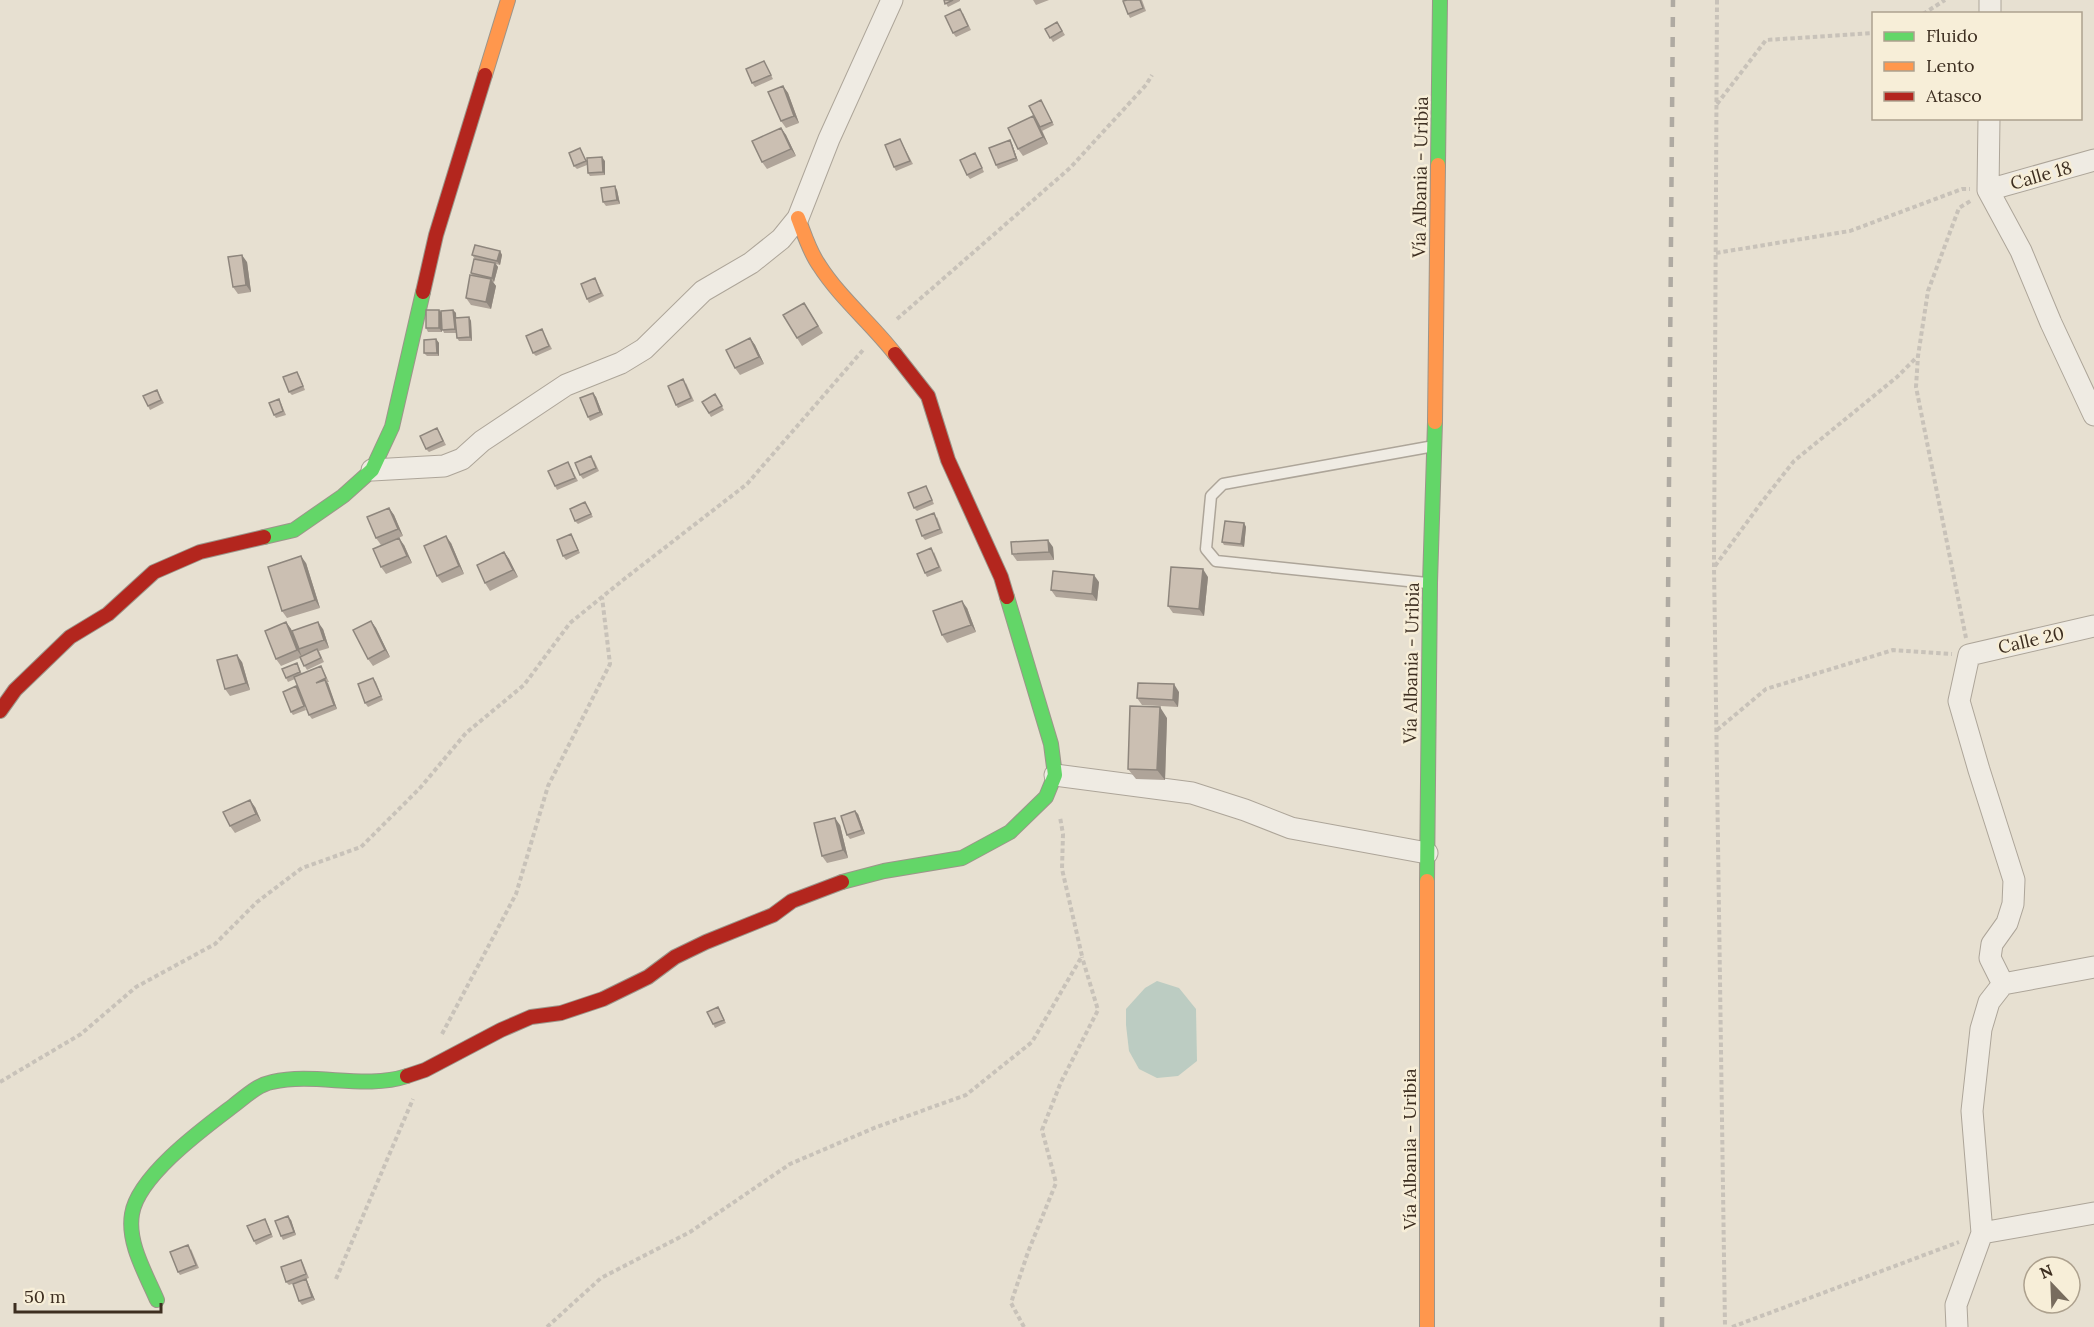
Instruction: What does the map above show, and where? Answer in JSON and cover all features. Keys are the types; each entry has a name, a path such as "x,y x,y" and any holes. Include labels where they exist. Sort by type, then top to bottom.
{"street":[{"path":"0,711 15,690 70,638 108,614 154,572 200,552 294,530 343,496 372,470 392,427 436,235 508,0"},
{"path":"372,470 444,466 462,459 482,441 566,385 621,363 644,349 703,291 752,263 781,239 798,218 829,139 892,0"},
{"name":"Vía Albania - Uribia","path":"1427,1327 1427,854 1440,0"},
{"path":"1989,120 1989,190 2021,251 2094,416"},
{"name":"Calle 18","path":"1989,190 2094,160"},
{"path":"158,1300 133,1241 133,1211 151,1178 177,1152 257,1088 271,1082 303,1079 359,1081 397,1079 425,1070 531,1017 561,1013 603,999 648,977 675,957 773,915 792,901 842,882 873,874 962,858 1010,832 1046,797 1055,776 1051,744 1001,577 948,460 928,396 880,334 837,290 817,262 798,218"},
{"name":"Calle 20","path":"1969,655 2094,626"},
{"path":"1969,655 1959,701 2014,880 2013,904 2007,922 1992,944 1990,958 2003,984"},
{"path":"1055,776 1192,793 1291,828 1427,854"},
{"path":"1957,1327 1956,1305 1982,1233 1972,1111 1981,1029 1989,1002 2003,984 2094,967"},
{"path":"1982,1233 2094,1213"}],"lane":[{"path":"1430,584 1216,561 1206,549 1211,495 1223,484 1435,446"}],"path":[{"path":"1717,0 1714,566 1725,1327"},
{"path":"1926,12 1945,0"},
{"path":"1716,105 1766,40 1872,33"},
{"path":"0,1082 81,1034 136,987 215,944 256,902 302,868 361,847 420,788 466,733 524,685 570,623 747,484 856,356 950,271 1070,168 1146,85 1152,75"},
{"path":"1716,253 1850,231 1962,189 1989,190"},
{"path":"1717,730 1766,688 1893,650 1969,655 1916,387 1928,291 1959,208 1989,190"},
{"path":"1714,566 1794,461 1897,377 1918,357"},
{"path":"440,1039 516,894 548,786 610,663 602,596"},
{"path":"1024,1327 1011,1303 1028,1252 1056,1183 1041,1130 1061,1082 1098,1010 1082,956 1062,869 1063,834 1060,816 1046,797"},
{"path":"547,1327 601,1278 690,1232 790,1164 874,1128 966,1095 1032,1042 1082,956"},
{"path":"336,1279 425,1070"},
{"path":"1732,1327 1982,1233"}],"shaded area":[{"path":"1157,981 1179,988 1196,1009 1197,1061 1178,1076 1157,1078 1139,1069 1129,1051 1126,1009 1145,988"}],"building":[{"path":"1140,0 1143,8 1128,14 1123,1"},
{"path":"960,9 968,26 953,33 945,16"},
{"path":"1057,22 1062,31 1050,38 1045,29"},
{"path":"764,61 771,75 752,83 746,69"},
{"path":"783,86 794,116 781,121 768,92"},
{"path":"1041,100 1052,122 1040,127 1029,106"},
{"path":"1033,116 1043,137 1018,149 1008,128"},
{"path":"781,128 791,149 762,162 752,141"},
{"path":"900,139 910,161 894,167 885,145"},
{"path":"1010,140 1016,158 996,165 989,148"},
{"path":"580,148 586,161 574,166 569,153"},
{"path":"975,153 982,168 967,175 960,160"},
{"path":"602,157 603,172 588,173 587,158"},
{"path":"615,186 617,200 603,202 601,188"},
{"path":"475,245 500,251 497,261 472,255"},
{"path":"242,255 246,285 233,287 228,257"},
{"path":"474,259 495,263 492,278 471,273"},
{"path":"470,275 491,279 486,302 466,298"},
{"path":"595,278 601,293 587,299 581,284"},
{"path":"804,303 818,326 797,338 783,315"},
{"path":"426,310 439,310 439,328 426,328"},
{"path":"453,310 455,329 442,330 441,311"},
{"path":"469,317 470,337 457,338 455,318"},
{"path":"542,329 549,346 533,353 526,336"},
{"path":"750,338 759,357 735,368 726,350"},
{"path":"436,339 437,353 424,353 424,340"},
{"path":"297,372 303,386 289,392 283,377"},
{"path":"683,379 691,398 676,405 668,386"},
{"path":"157,390 161,400 148,406 143,396"},
{"path":"593,393 600,412 588,417 580,398"},
{"path":"715,394 722,406 709,413 702,402"},
{"path":"279,399 283,411 274,415 269,403"},
{"path":"437,428 443,441 426,449 420,436"},
{"path":"591,456 596,468 580,475 575,463"},
{"path":"568,462 575,478 555,486 548,471"},
{"path":"926,486 932,500 914,508 908,493"},
{"path":"585,502 591,514 575,521 570,509"},
{"path":"389,508 398,529 376,538 367,517"},
{"path":"934,513 940,529 922,536 916,520"},
{"path":"1225,521 1244,523 1241,544 1222,542"},
{"path":"571,534 578,550 563,556 557,540"},
{"path":"446,536 459,566 437,576 424,546"},
{"path":"399,538 407,556 381,567 373,549"},
{"path":"1048,540 1049,552 1012,554 1011,542"},
{"path":"931,548 939,567 925,573 917,554"},
{"path":"504,552 513,570 485,583 477,565"},
{"path":"301,556 315,600 282,611 268,567"},
{"path":"1171,567 1203,569 1199,609 1168,606"},
{"path":"1053,571 1094,575 1092,594 1051,590"},
{"path":"962,601 971,625 942,635 933,611"},
{"path":"371,621 385,650 368,659 353,630"},
{"path":"286,622 297,650 276,659 265,631"},
{"path":"318,622 324,640 299,649 292,631"},
{"path":"317,649 321,658 304,666 300,657"},
{"path":"237,655 246,683 225,689 217,660"},
{"path":"297,663 300,672 286,678 282,669"},
{"path":"321,666 326,678 316,683 325,680 334,705 309,715 294,677"},
{"path":"373,678 381,696 365,703 358,684"},
{"path":"1138,683 1174,684 1173,700 1137,698"},
{"path":"296,686 304,706 291,712 283,692"},
{"path":"1130,706 1160,707 1157,770 1128,769"},
{"path":"250,800 256,814 230,826 223,812"},
{"path":"855,811 862,830 847,835 841,816"},
{"path":"835,818 843,850 822,856 814,823"},
{"path":"718,1007 724,1020 713,1024 707,1012"},
{"path":"288,1216 294,1232 281,1236 275,1221"},
{"path":"265,1219 271,1234 254,1241 247,1226"},
{"path":"188,1245 196,1265 178,1272 170,1252"},
{"path":"301,1260 306,1274 286,1282 281,1267"},
{"path":"306,1279 312,1297 299,1301 293,1284"}],"railway":[{"path":"1662,1327 1673,0"}],"traffic: fast":[{"path":"1438,165 1440,0"},
{"path":"264,537 294,530 343,496 372,470 392,427 423,292"},
{"path":"1427,881 1430,583 1435,422"},
{"path":"842,882 884,871 962,858 1010,832 1046,797 1055,775 1051,744 1007,597"},
{"path":"157,1300 135,1247 132,1236 132,1214 137,1199 146,1184 174,1154 247,1095 272,1082 289,1079 374,1081 407,1076"}],"traffic: slow":[{"path":"485,75 508,0"},
{"path":"1435,422 1438,165"},
{"path":"798,218 812,254 827,277 895,354"},
{"path":"1427,881 1427,1327"}],"traffic: jam":[{"path":"423,292 436,235 485,75"},
{"path":"895,354 928,396 948,460 1001,577 1007,597"},
{"path":"0,711 15,690 70,637 108,614 154,572 200,552 264,537"},
{"path":"407,1076 425,1070 531,1017 561,1013 603,999 648,977 675,957 773,915 792,901 842,882"}]}
